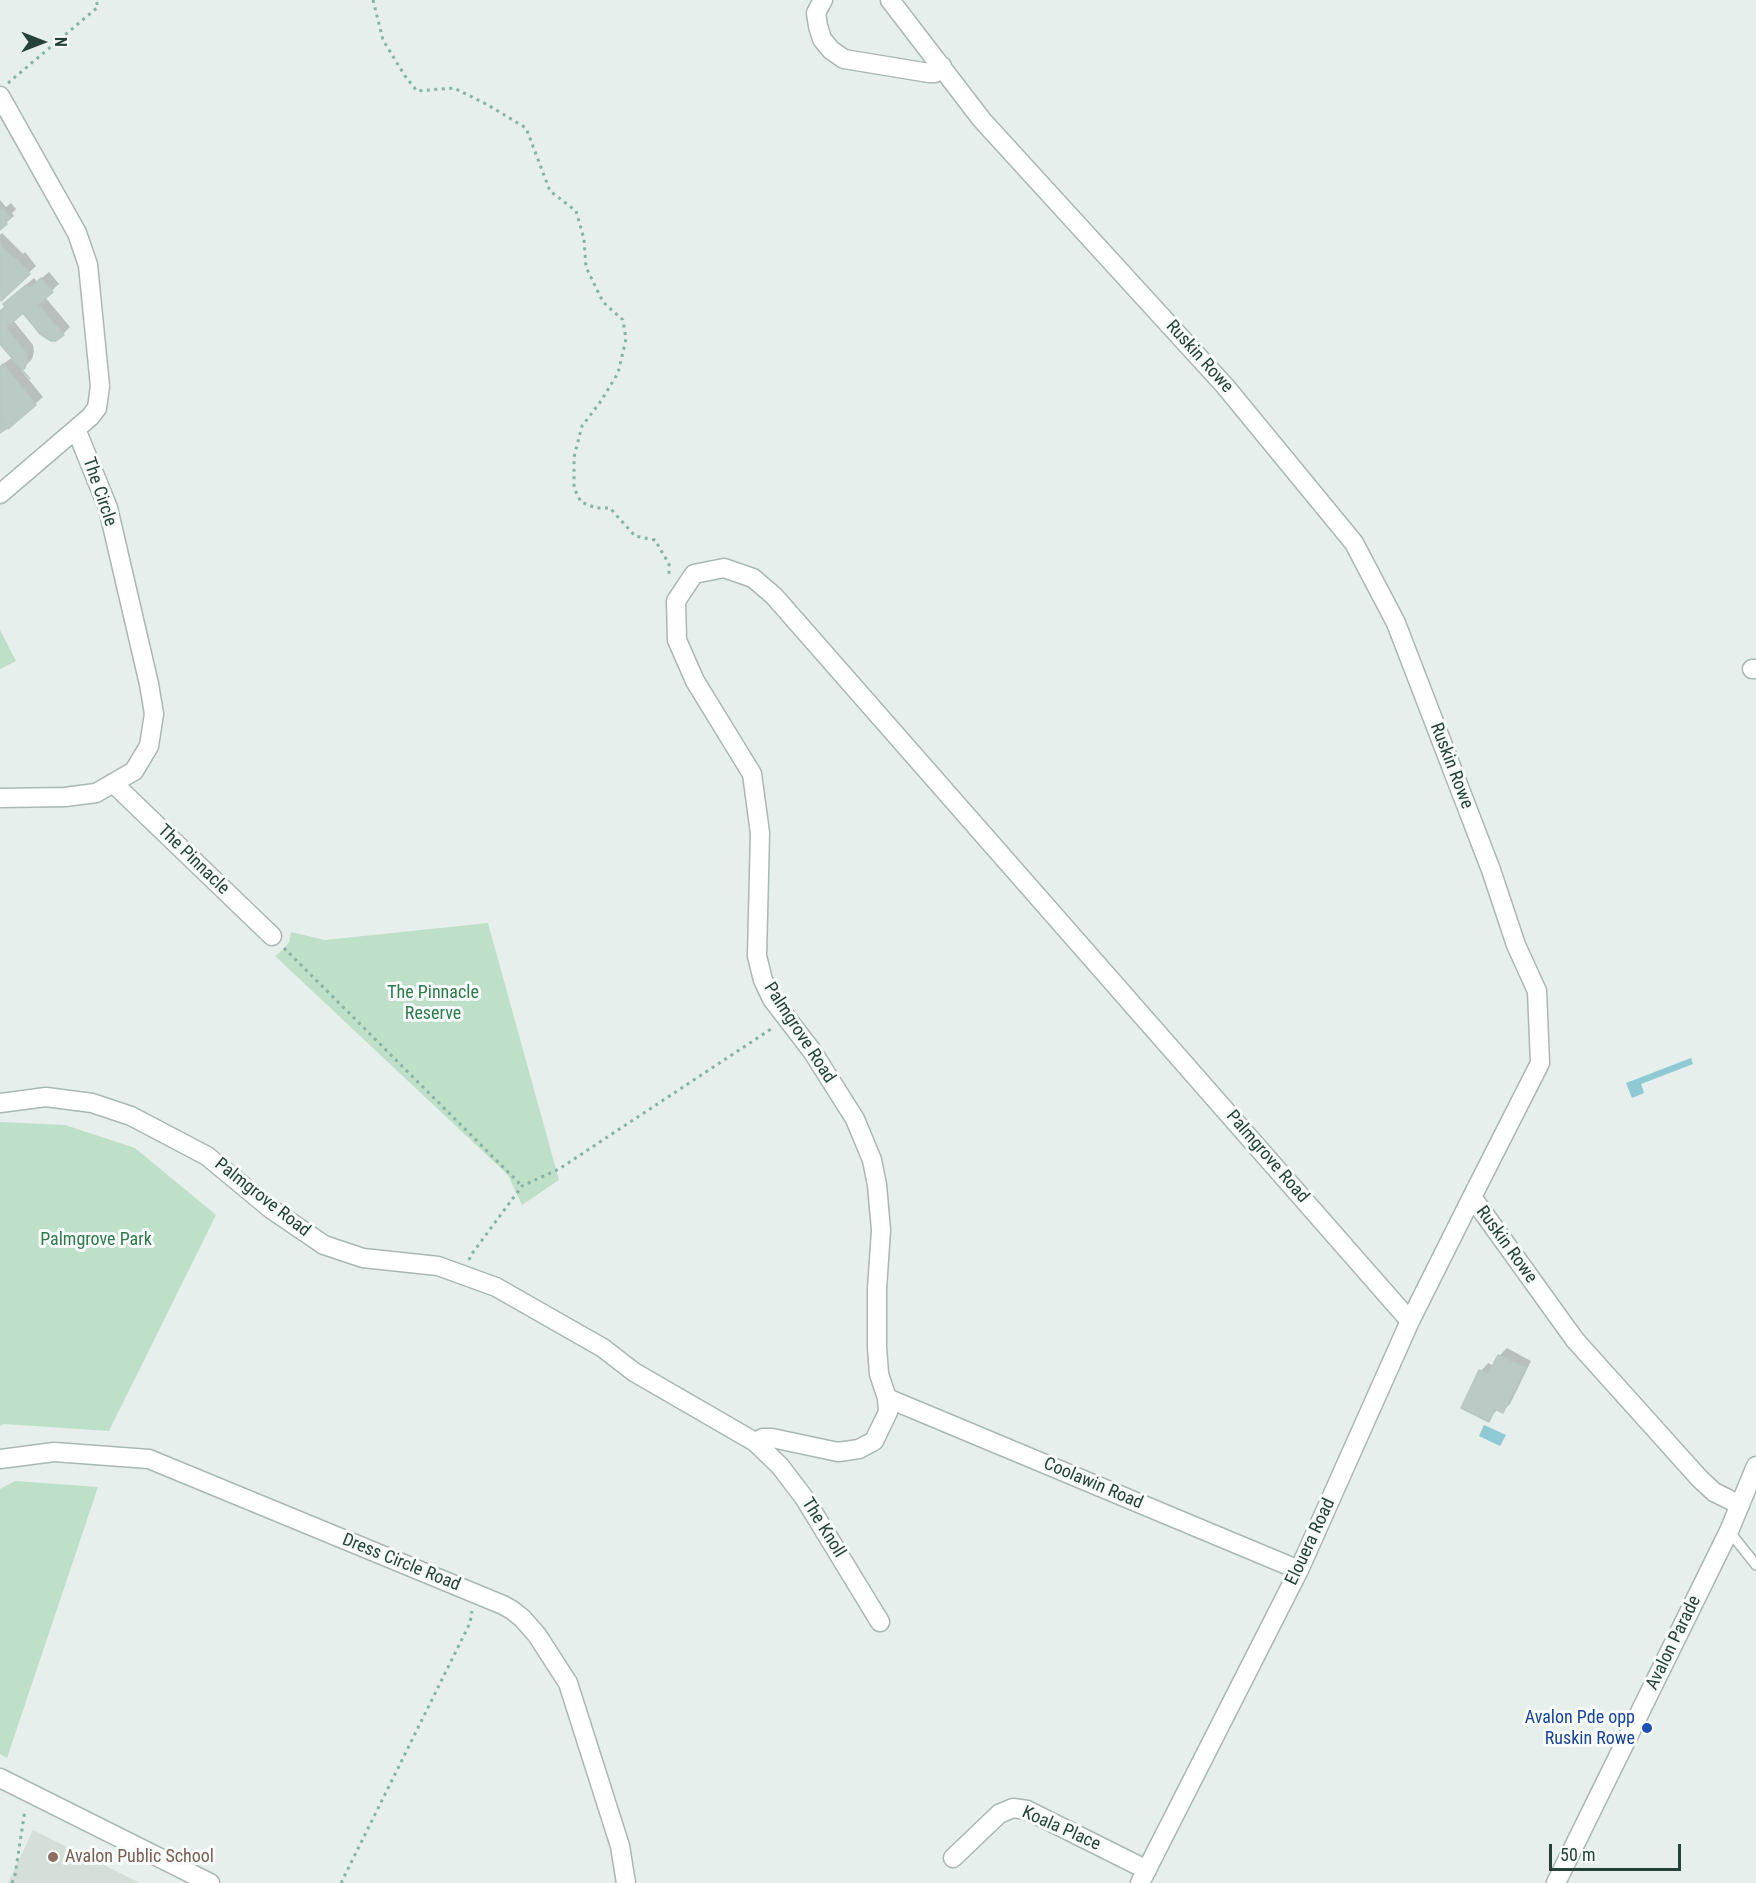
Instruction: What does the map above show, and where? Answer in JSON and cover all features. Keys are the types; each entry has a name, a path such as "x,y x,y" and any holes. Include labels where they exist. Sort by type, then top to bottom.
{"street":[{"path":"823,0 816,13 822,39 831,50 844,59 929,73 935,73 942,66"},
{"name":"Ruskin Rowe","path":"890,0 982,120 1225,386 1354,543 1396,623 1491,870 1516,945 1537,991 1540,1063 1472,1197 1575,1340 1700,1479 1714,1492 1740,1505"},
{"path":"0,96 77,233 88,265 100,386 97,408 0,494"},
{"name":"The Circle","path":"0,798 65,797 96,793 134,771 149,746 154,714 149,684 108,508 76,429"},
{"name":"Palmgrove Road","path":"0,1103 46,1096 92,1103 131,1116 207,1156 271,1209 324,1245 363,1258 438,1266 496,1287 593,1342 634,1372 755,1442 764,1438 772,1438 838,1452 859,1449 874,1442 888,1412 887,1398 879,1374 877,1347 877,1289 881,1230 872,1160 855,1119 812,1051 772,999 763,980 757,956 760,833 752,774 695,681 677,639 676,601 694,574 724,568 753,578 774,596 1410,1321"},
{"name":"The Pinnacle","path":"113,783 272,936"},
{"name":"Elouera Road","path":"1144,1876 1299,1570 1410,1321 1472,1197"},
{"name":"Coolawin Road","path":"887,1398 1299,1570"},
{"name":"The Knoll","path":"755,1442 780,1466 805,1499 880,1622"},
{"name":"Dress Circle Road","path":"0,1460 54,1452 149,1459 503,1605 522,1618 537,1635 568,1683 620,1846 626,1883"},
{"name":"Avalon Parade","path":"1556,1883 1729,1531 1756,1466"},
{"path":"0,1778 210,1883"},
{"name":"Koala Place","path":"953,1857 999,1814 1013,1808 1027,1810 1144,1876"}],"lane":[{"path":"1729,1531 1756,1565"}],"path":[{"path":"0,89 98,7 96,0"},
{"path":"373,0 383,40 417,91 454,88 526,128 550,191 576,210 584,239 586,267 603,302 623,320 626,339 618,373 602,401 582,426 574,458 574,488 581,502 596,508 610,508 635,536 655,540 669,564 669,585 676,601"},
{"path":"272,936 522,1186"},
{"path":"463,1275 471,1255 522,1186 559,1169 788,1018"},
{"path":"341,1883 470,1623 476,1594"},
{"path":"12,1883 26,1807 17,1787"}],"shaded area":[{"name":"Avalon Public School","path":"33,1830 140,1883 8,1883"}],"green space":[{"path":"0,630 16,661 0,669"},
{"name":"The Pinnacle Reserve","path":"488,923 559,1180 522,1205 508,1175 275,956 289,942 291,932 325,940"},
{"name":"Palmgrove Park","path":"0,1122 65,1125 135,1148 216,1215 109,1431 4,1424 0,1426"},
{"path":"15,1481 98,1487 7,1758 0,1754 0,1489"}],"water":[{"path":"1691,1058 1693,1064 1641,1084 1644,1093 1632,1098 1626,1083"},
{"path":"1484,1425 1506,1435 1500,1446 1479,1436"}],"building":[{"path":"3,209 10,218 5,221 7,224 0,230 0,211"},
{"path":"0,245 30,274 1,301"},
{"path":"41,278 53,292 38,305 64,335 56,341 51,341 40,334 23,313 6,328 26,353 27,360 22,370 0,344 0,311 5,307 3,304 26,285 29,288"},
{"path":"3,364 36,405 8,429 0,419 0,367"},
{"path":"0,421 6,429 0,433"},
{"path":"1498,1355 1525,1368 1503,1413 1495,1409 1489,1422 1461,1408 1479,1370 1488,1374"}],"place":[{"name":"Avalon Pde opp Ruskin Rowe","path":"1647,1728"},
{"name":"Avalon Public School","path":"53,1857"}]}
